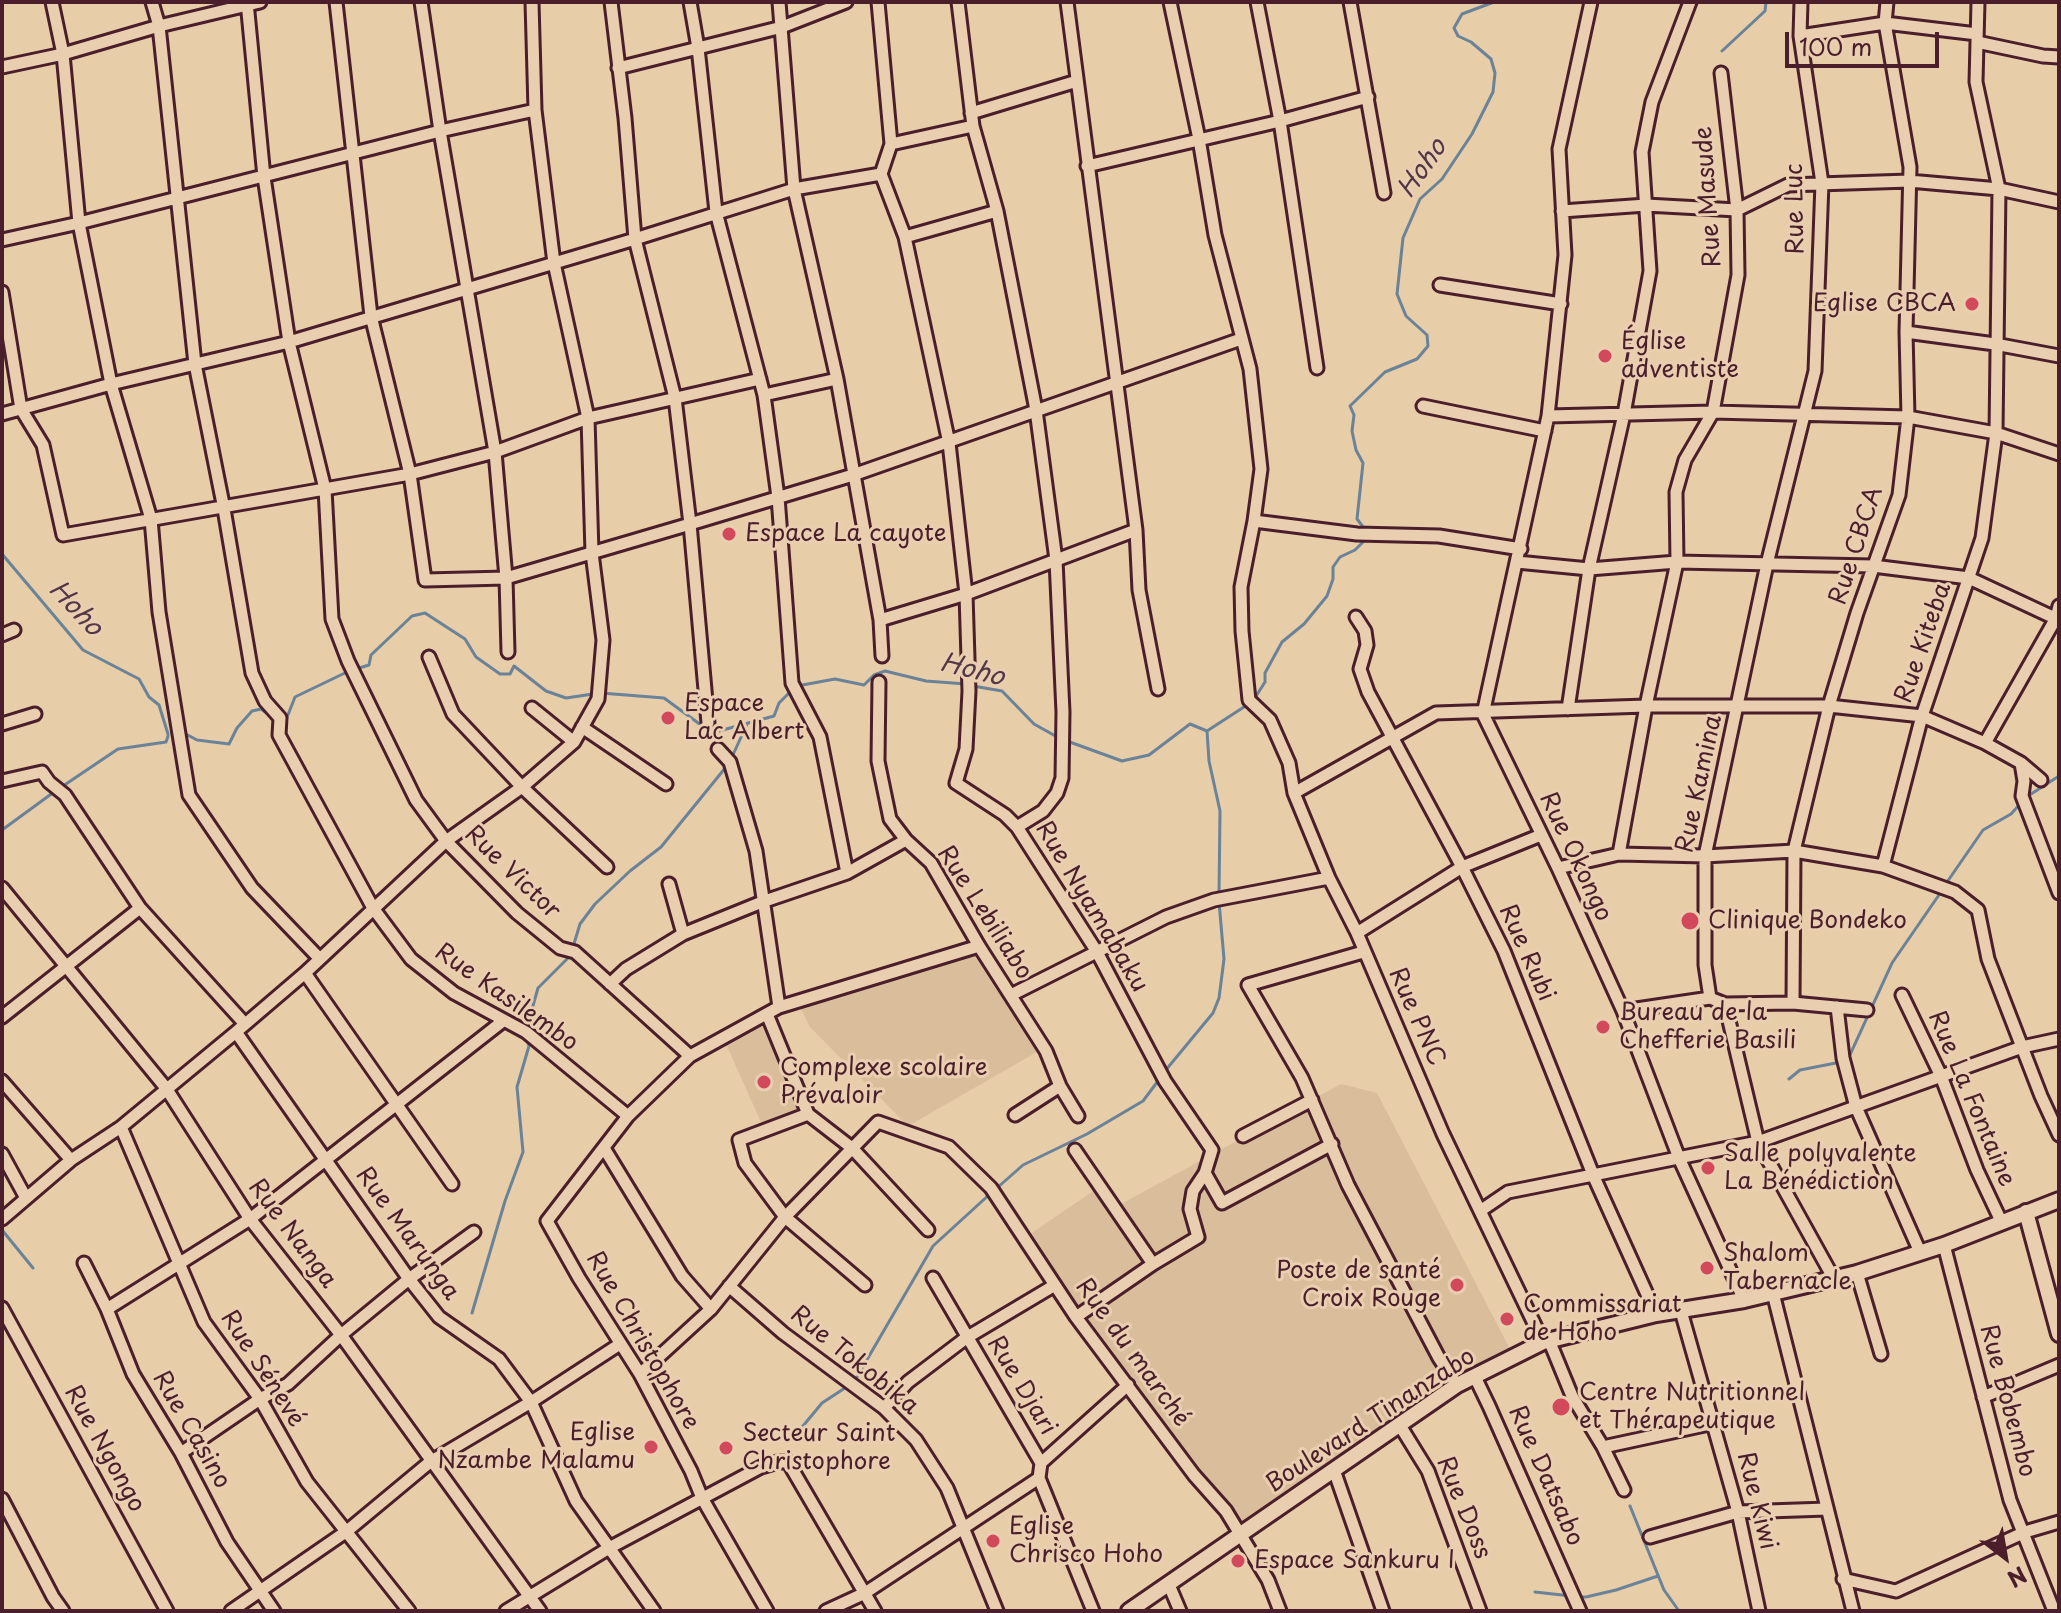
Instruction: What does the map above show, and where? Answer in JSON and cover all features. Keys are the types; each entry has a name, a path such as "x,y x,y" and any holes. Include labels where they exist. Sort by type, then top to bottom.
{"street":[{"path":"52,2 63,54 79,223 111,384 151,519 159,612 189,795 252,888 319,958"},
{"path":"152,2 159,26 195,364 224,509"},
{"path":"2,67 260,2"},
{"path":"336,2 371,316 410,474 425,580 506,578 592,553 853,475 1241,339"},
{"path":"421,2 495,452 506,578 508,652"},
{"path":"2,1219 71,1160 121,1127 241,1028 305,973 446,841 522,787 574,742 599,693 603,640 592,553 588,418 554,263 535,110 532,2"},
{"path":"611,2 635,239 675,398 708,723"},
{"path":"690,2 716,212 764,395 778,497 795,688 820,737 847,873"},
{"path":"779,2 794,189 837,379 880,620 882,656"},
{"path":"618,68 782,27 846,2"},
{"path":"878,2 891,144 881,174 905,237 949,443 966,594"},
{"path":"958,2 972,119 997,211 1036,410 1056,560 1062,778 1057,793 1043,811 1017,827"},
{"path":"1067,2 1136,530 1139,590 1158,689"},
{"path":"1170,2 1199,139 1215,235 1250,369 1261,469 1254,521 1357,534 1439,536 1521,549"},
{"path":"1257,2 1280,121 1317,368"},
{"path":"1350,2 1384,193"},
{"path":"1483,714 1548,416 1565,255 1559,149 1591,2"},
{"path":"1568,709 1589,569 1624,414 1650,271 1642,152 1652,102 1690,2"},
{"name":"Rue Luc","path":"1801,2 1800,36 1822,183 1815,371 1802,415"},
{"name":"Rue CBCA","path":"1793,1003 1794,851 1829,706 1899,495 1908,417 1906,332 1910,167 1885,23 1887,2"},
{"name":"Rue Kiteba","path":"1883,866 1922,716 1982,538 1996,433 1999,189 1976,82 1978,2"},
{"name":"Rue Victor","path":"247,3 264,177 289,342 325,489 332,619 348,661 416,800 446,841 517,913 560,948 575,952 690,1056"},
{"path":"1800,36 1885,23 1977,38 2043,56 2059,57"},
{"name":"Rue Masude","path":"1713,412 1738,275 1737,210 1721,73"},
{"path":"891,144 1077,81"},
{"path":"1087,166 1368,97"},
{"path":"2,240 535,110"},
{"path":"2,414 111,384 289,342 794,189 881,174"},
{"path":"1562,211 1646,205 1737,210 1788,185 1909,181 1999,189 2059,202"},
{"path":"905,237 997,211"},
{"path":"1440,285 1561,304"},
{"path":"2,292 21,409 43,445 63,535 410,474 495,452 588,418 760,379"},
{"path":"1906,332 2059,356"},
{"path":"764,395 837,379"},
{"path":"1423,406 1545,431"},
{"path":"1548,416 1713,412 1908,417 1996,433 2059,454"},
{"name":"Rue Okongo","path":"1619,854 1677,562 1676,492 1685,460 1713,412"},
{"name":"Rue Kamina","path":"1710,998 1705,965 1705,856 1802,415"},
{"name":"Rue Kasilembo","path":"224,509 252,673 265,701 280,718 279,735 373,908 411,959 454,993 526,1032 628,1116"},
{"name":"Rue PNC","path":"1254,521 1241,587 1242,631 1253,704 1270,720 1289,763 1294,793 1329,878 1357,933 1443,1134 1572,1396 1603,1447 1624,1490"},
{"path":"880,620 966,594 1136,530"},
{"path":"1517,562 1589,569 1677,562 1873,566 1969,578 2057,619"},
{"name":"Rue Nyamabaku","path":"966,594 969,688 966,749 956,783 1005,815 1017,827 1097,952 1163,1077 1212,1150 1205,1173"},
{"path":"1985,743 2057,619 2059,606"},
{"name":"Rue Rubi","path":"1356,617 1365,631 1367,645 1360,669 1368,692 1504,951 1594,1177 1656,1314"},
{"path":"429,657 453,714 522,787 607,867"},
{"name":"Rue Lebiliabo","path":"879,682 878,761 890,819 906,840 931,863 1046,1051 1060,1086 1078,1116"},
{"path":"1294,793 1436,713 1483,714 1646,706 1829,706 1922,716 1985,743 2021,763 2041,780"},
{"path":"532,708 574,742"},
{"path":"2,724 35,714"},
{"name":"Rue Okongo","path":"1483,714 1623,1011 1679,1158 1744,1300"},
{"path":"582,727 666,784"},
{"path":"718,749 730,762 756,851 779,1007"},
{"path":"2021,763 2024,802 2059,893"},
{"name":"Rue Marunga","path":"2,781 42,772 65,795 140,908 241,1028 409,1279 439,1317 499,1359 531,1402 576,1501 654,1611"},
{"path":"1357,933 1462,867 1541,835"},
{"path":"610,984 626,969 683,934 762,902 847,873 906,840"},
{"path":"1558,868 1619,854 1705,856 1794,851 1883,866 1950,889 1978,910 1988,959 2059,1135"},
{"path":"1011,995 1166,917 1220,899 1329,878"},
{"path":"669,884 683,934"},
{"name":"Rue Nanga","path":"2,888 166,1088 250,1219 341,1335 540,1611"},
{"path":"2,1017 140,908"},
{"path":"711,1309 682,1276 604,1148 628,1116 690,1056 779,1007 979,946"},
{"path":"1363,952 1248,985 1312,1100 1348,1185 1439,1358 1457,1385"},
{"path":"305,973 452,1184"},
{"name":"Rue La Fontaine","path":"1902,995 1941,1076 1977,1170 2001,1221"},
{"path":"1623,1011 1710,998 1725,1004 1793,1003 1867,1010"},
{"path":"1725,1004 1758,1142 1834,1279"},
{"path":"1837,1007 1845,1063 1856,1107 1920,1252"},
{"path":"767,1014 808,1114 852,1148 928,1230"},
{"path":"107,1309 250,1219 503,1021"},
{"path":"1480,1211 1508,1192 1758,1142 2022,1047 2059,1039"},
{"path":"2,1081 71,1160"},
{"path":"1015,1115 1060,1086"},
{"path":"1243,1136 1312,1100"},
{"path":"808,1114 739,1140 745,1163 785,1217 865,1285"},
{"name":"Rue du marché","path":"852,1148 878,1122 949,1147 993,1190 1076,1317 1194,1475 1226,1511 1268,1580 1280,1611"},
{"name":"Rue Sénevé","path":"121,1127 204,1322 260,1399 307,1482 409,1611"},
{"path":"1076,1317 1198,1237 1190,1209 1193,1191 1205,1173 1222,1203 1332,1144"},
{"name":"Rue Christophore","path":"604,1148 547,1221 640,1374 702,1498 767,1611"},
{"path":"640,1374 711,1309 785,1217 852,1148"},
{"path":"1075,1150 1153,1264"},
{"path":"2,1154 26,1198"},
{"name":"Boulevard Tinanzabo","path":"1129,1611 1457,1385 1546,1341 1656,1314 1744,1300 1857,1273 1944,1245 2059,1200"},
{"name":"Rue La Fontaine","path":"2026,1212 2059,1334"},
{"path":"181,1453 260,1399 288,1384 409,1279 474,1232"},
{"name":"Rue Bobembo","path":"1944,1245 2010,1500 2054,1611"},
{"name":"Rue Casino","path":"84,1263 107,1309 133,1374 181,1453 227,1542 274,1611"},
{"path":"1857,1273 1881,1354"},
{"name":"Rue Djari","path":"933,1278 1041,1463 1039,1478 1093,1611"},
{"path":"884,1408 908,1382 966,1338 1055,1285"},
{"name":"Rue Tokobika","path":"729,1286 783,1333 884,1408 916,1440 947,1488 997,1611"},
{"path":"1773,1293 1853,1611"},
{"name":"Rue Ngongo","path":"2,1308 167,1611"},
{"name":"Rue Kiwi","path":"1681,1311 1738,1512 1759,1611"},
{"path":"231,1611 347,1531 430,1462 620,1344"},
{"path":"1983,1397 2059,1365"},
{"name":"Rue Datsabo","path":"1475,1377 1576,1603"},
{"path":"1041,1463 1128,1385"},
{"path":"1603,1447 1714,1423"},
{"name":"Rue Doss","path":"1399,1424 1428,1471 1480,1611"},
{"path":"506,1611 609,1548 761,1467 778,1462 788,1462 875,1611"},
{"path":"1334,1470 1383,1611"},
{"path":"826,1611 865,1593 1039,1478"},
{"path":"2,1499 63,1611"},
{"path":"1650,1537 1738,1512 1827,1509"},
{"path":"1843,1579 1896,1591 2025,1532 2059,1522"},
{"path":"1169,1585 1180,1611"}],"shaded area":[{"path":"972,950 1037,1052 908,1126 810,1027 800,1007"},
{"path":"766,1024 803,1113 764,1129 726,1044"},
{"path":"1341,1084 1377,1093 1511,1351 1367,1437 1239,1524 1023,1239 1095,1190 1112,1209"}],"waterway":[{"name":"Hoho","path":"1367,532 1357,519 1363,463 1356,450 1352,431 1354,415 1350,406 1385,372 1417,359 1428,346 1427,335 1406,316 1397,294 1403,238 1420,199 1442,179 1472,134 1493,92 1495,73 1491,59 1471,42 1458,36 1454,28 1462,14 1494,2"},
{"path":"1722,51 1765,11 1766,2"},
{"name":"Hoho","path":"1253,701 1282,642 1304,624 1327,596 1333,579 1333,567 1340,557 1355,550 1367,538"},
{"name":"Hoho","path":"2,554 83,650 139,679 149,697 159,705 168,734"},
{"name":"Hoho","path":"356,669 369,665 371,655 412,616 425,613 465,639 476,657 500,674 510,674 514,666 546,691 566,698 593,694"},
{"name":"Hoho","path":"282,721 286,720 295,697 349,671"},
{"name":"Hoho","path":"797,686 835,679 864,685 874,675 885,671 926,681 966,684"},
{"name":"Hoho","path":"973,686 1002,691 1034,724 1059,738"},
{"name":"Hoho","path":"601,693 664,698 705,728 719,731 774,716 779,703 791,691"},
{"name":"Hoho","path":"1207,731 1247,705"},
{"name":"Hoho","path":"182,732 197,740 229,744 237,728 252,711 261,709 272,717"},
{"path":"732,757 747,724"},
{"name":"Hoho","path":"1067,741 1122,761 1149,755 1190,724 1207,731"},
{"path":"1207,731 1209,761 1220,811 1219,894"},
{"path":"60,788 118,749 166,742 168,736"},
{"path":"573,947 580,924 595,904 661,847 726,767"},
{"path":"2028,796 2059,776"},
{"path":"2,830 54,792"},
{"path":"1945,885 1983,830 2011,814 2020,804"},
{"path":"1848,1059 1892,963 1941,892"},
{"path":"1165,1071 1213,1013 1219,998 1224,959 1219,902"},
{"path":"527,1027 538,988 571,955"},
{"path":"472,1313 523,1152 517,1087 529,1046 527,1039"},
{"path":"1789,1079 1800,1070 1841,1062"},
{"path":"997,1188 1023,1165 1087,1134 1143,1101 1161,1077"},
{"path":"854,1382 933,1246 991,1193"},
{"path":"2,1230 33,1268"},
{"path":"798,1432 822,1403 848,1386"},
{"path":"1630,1506 1664,1590 1679,1611"},
{"path":"1578,1597 1616,1590 1658,1576"},
{"path":"1535,1592 1571,1596"}],"place":[{"name":"Eglise CBCA","path":"1972,304"},
{"name":"Église adventiste","path":"1605,356"},
{"name":"Espace La cayote","path":"729,534"},
{"name":"Espace Lac Albert","path":"668,718"},
{"name":"Clinique Bondeko","path":"1690,921"},
{"name":"Bureau de la Chefferie Basili","path":"1603,1027"},
{"name":"Complexe scolaire Prévaloir","path":"764,1082"},
{"name":"Salle polyvalente La Bénédiction","path":"1708,1168"},
{"name":"Shalom Tabernacle","path":"1707,1268"},
{"name":"Poste de santé Croix Rouge","path":"1457,1285"},
{"name":"Commissariat de Hoho","path":"1507,1319"},
{"name":"Centre Nutritionnel et Thérapeutique","path":"1561,1407"},
{"name":"Eglise Nzambe Malamu","path":"651,1447"},
{"name":"Secteur Saint Christophore","path":"726,1448"},
{"name":"Eglise Chrisco Hoho","path":"993,1541"},
{"name":"Espace Sankuru I","path":"1238,1561"}]}
